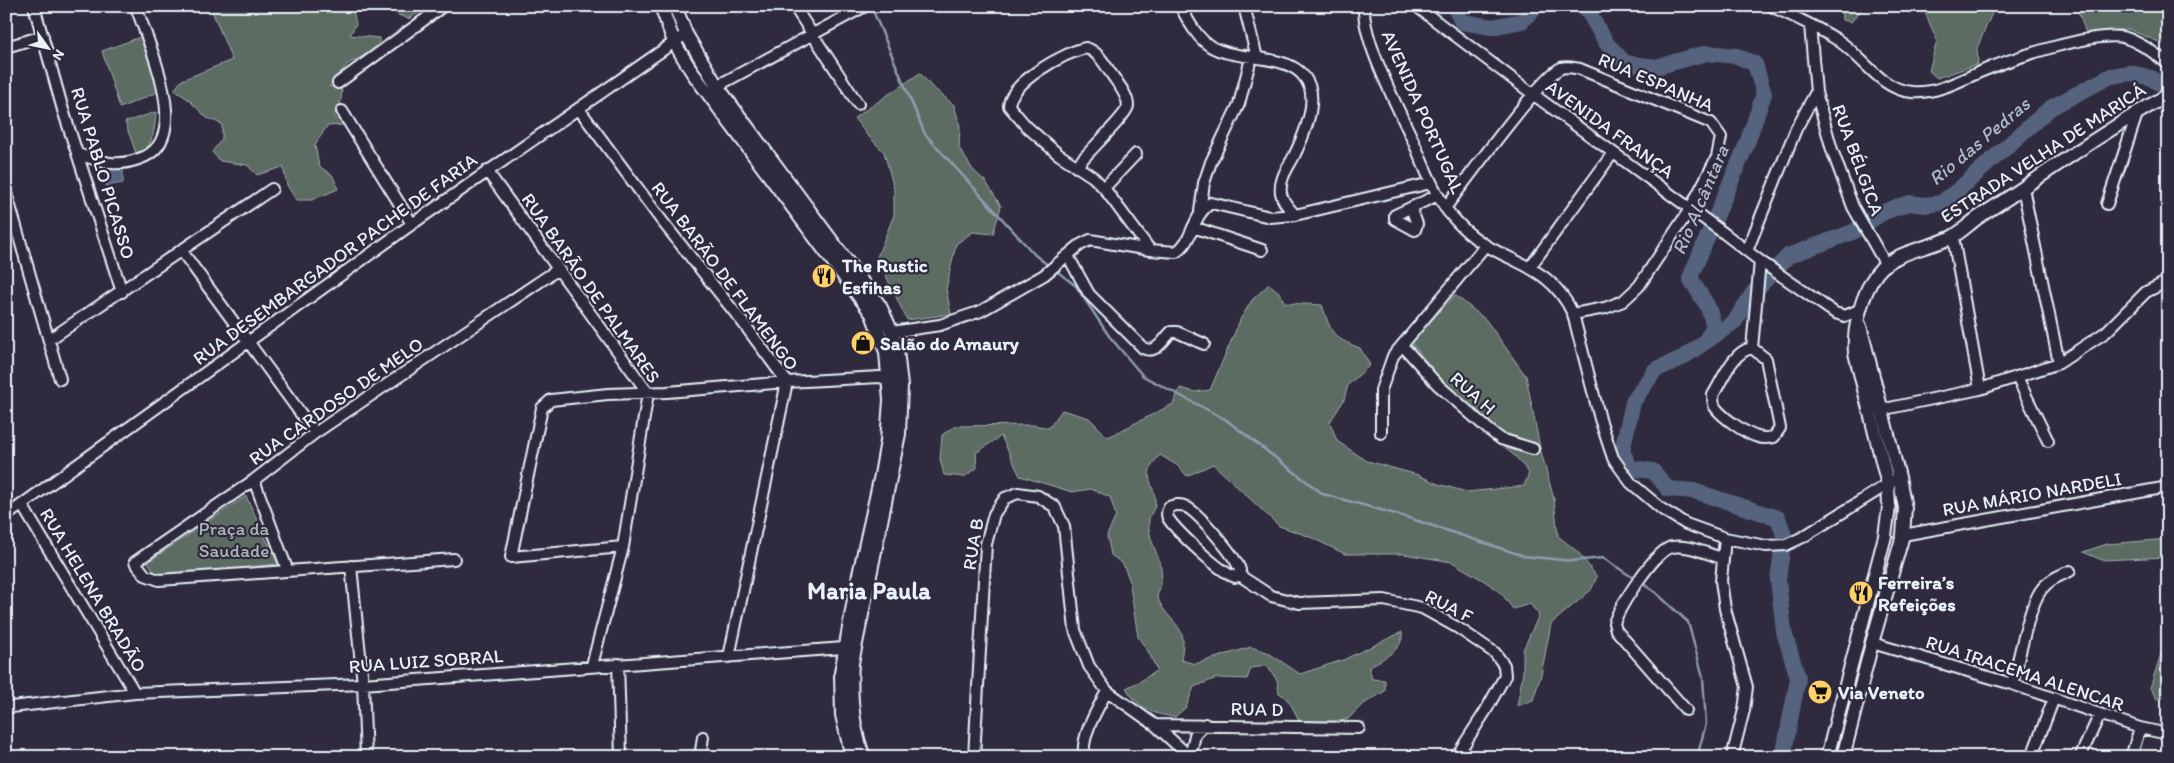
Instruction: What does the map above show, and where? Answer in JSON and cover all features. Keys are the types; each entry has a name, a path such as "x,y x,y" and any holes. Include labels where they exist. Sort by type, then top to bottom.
{"main road":[{"path":"661,6 674,42 692,72 872,314 886,352 888,380 887,442 844,648 841,673 842,714 850,756"},
{"path":"675,6 686,34 717,86 880,306 892,332 897,350 901,386 899,434 852,663 850,688 854,717 864,757"},
{"name":"ESTRADA VELHA DE MARICÁ","path":"1827,757 1885,536 1889,507 1888,485 1855,353 1860,315 1870,284 1878,272 1886,265 1907,253 1953,237 2022,188 2138,111 2168,95"},
{"path":"1843,757 1872,643 1903,535 1905,508 1899,477 1880,410 1860,315"}],"street":[{"name":"RUA PABLO PICASSO","path":"34,6 122,292"},
{"path":"78,154 107,164 130,163 151,154 164,137 167,117 164,90 136,6"},
{"path":"338,84 443,6"},
{"path":"794,6 858,104"},
{"path":"1180,6 1196,32 1208,44 1219,51 1272,60 1292,66 1302,75 1310,89 1310,106 1303,133 1280,185 1281,195 1295,215"},
{"path":"892,332 940,325 981,311 1044,275 1080,245 1090,240 1150,250 1176,252 1183,246 1200,210 1204,183 1239,104 1254,58 1244,6"},
{"name":"AVENIDA PORTUGAL","path":"1364,6 1368,32 1381,71 1431,183 1445,208 1462,228 1485,246 1530,267 1549,279 1566,300 1573,314 1600,419 1613,458 1631,483 1663,510 1686,524 1725,538 1766,546 1786,545 1803,537 1899,477"},
{"name":"AVENIDA FRANÇA","path":"1416,6 1534,95 1725,234 1760,262 1835,313 1845,316 1860,315"},
{"path":"1771,6 1840,42 1896,89 1912,92 1935,91 2012,58 2100,37 2125,37 2146,48 2168,64"},
{"path":"717,86 861,9"},
{"name":"RUA BÉLGICA","path":"1810,25 1816,92 1832,150 1853,207 1886,265"},
{"name":"RUA DESEMBARGADOR PACHE DE FARIA","path":"6,516 412,224 686,34"},
{"path":"6,47 42,36"},
{"path":"1076,167 1121,118 1127,108 1126,98 1111,74 1098,55 1086,48 1065,55 1038,71 1021,86 1008,103 1026,126 1076,167 1104,188 1150,250"},
{"name":"RUA ESPANHA","path":"1534,95 1554,73 1561,68 1572,67 1711,123 1722,137 1717,157 1690,209"},
{"name":"RUA BÉLGICA","path":"1747,251 1796,128 1816,92"},
{"path":"1445,208 1534,95"},
{"name":"RUA BARÃO DE FLAMENGO","path":"579,109 662,221 744,324 787,382 729,657"},
{"path":"342,111 412,224"},
{"path":"2107,204 2138,111"},
{"path":"1530,267 1613,153"},
{"path":"1104,188 1136,154"},
{"name":"RUA BARÃO DE PALMARES","path":"487,171 648,393 623,547 592,665"},
{"path":"1200,210 1211,203 1270,217 1295,215 1431,183"},
{"path":"2022,188 2060,363"},
{"path":"50,339 272,189"},
{"path":"6,192 60,379"},
{"path":"1411,208 1438,195"},
{"path":"1573,314 1605,308 1623,300 1638,286 1690,209"},
{"path":"1193,227 1262,250"},
{"path":"1953,237 1980,389"},
{"path":"1381,433 1381,390 1390,362 1485,246"},
{"path":"181,250 315,433"},
{"path":"1068,256 1090,294 1143,348 1148,351 1154,350 1171,332 1177,332 1204,344"},
{"path":"1752,348 1760,262"},
{"name":"RUA CARDOSO DE MELO","path":"287,570 159,580 145,575 135,562 254,480 315,433 557,270"},
{"path":"1880,410 1980,389 2060,363 2106,332 2146,292 2168,281"},
{"name":"RUA H","path":"1402,345 1430,377 1489,430 1501,439 1533,449"},
{"path":"1752,348 1766,359 1780,428 1774,437 1765,438 1749,434 1715,407 1713,402 1713,395 1736,356 1744,349 1752,348"},
{"path":"623,547 511,556 542,408 551,400 608,394 880,377 901,386"},
{"path":"2018,377 2048,441"},
{"path":"254,480 287,570 454,559"},
{"name":"RUA MÁRIO NARDELI","path":"1903,535 2168,487"},
{"name":"RUA B","path":"974,757 986,544 994,514 1005,498 1018,493 1038,496 1054,507 1064,526 1075,630 1089,666 1107,691"},
{"name":"RUA F","path":"1176,504 1186,506 1195,513 1235,560 1240,570 1239,575 1235,577 1221,570 1182,533 1168,518 1167,512 1169,507 1176,504"},
{"name":"RUA HELENA BRADÃO","path":"22,505 134,693"},
{"path":"1725,538 1721,582 1725,609 1747,687 1744,710 1732,757"},
{"path":"1686,710 1616,630 1614,623 1634,588 1662,552 1671,547 1681,547 1722,558"},
{"path":"351,566 363,684 366,757"},
{"path":"2012,684 2033,608 2041,590 2052,579 2070,571"},
{"name":"RUA F","path":"1239,575 1270,596 1298,603 1384,600 1422,608 1458,628 1494,653 1504,665 1505,676 1485,712 1456,757"},
{"name":"RUA IRACEMA ALENCAR","path":"1872,643 2012,684 2140,728 2168,734"},
{"name":"RUA LUIZ SOBRAL","path":"11,707 134,693 363,684 592,665 844,648"},
{"path":"618,664 621,757"},
{"path":"1084,757 1083,748 1090,725 1107,691 1155,725 1190,757 1195,735 1204,724"},
{"path":"2035,748 2054,698"},
{"path":"2080,757 2100,714"},
{"name":"RUA D","path":"1155,725 1204,724 1242,727 1359,728"},
{"path":"2131,757 2140,728"},
{"path":"697,757 701,751 703,737"}],"green space":[{"path":"210,6 352,6 356,24 350,35 379,38 379,48 348,64 329,86 342,90 340,107 334,116 344,125 327,126 315,145 319,166 333,176 338,189 312,200 296,200 287,185 283,167 257,175 247,165 220,161 212,152 222,139 222,124 207,118 188,99 174,90 182,80 232,60"},
{"path":"377,6 430,6 408,19"},
{"path":"1841,6 1865,6 1851,22 1842,20"},
{"path":"1919,6 1995,6 1977,48 1978,64 1937,78 1929,71 1937,40 1925,13"},
{"path":"2073,6 2168,6 2168,46 2128,29 2086,33 2077,8"},
{"path":"143,36 160,91 120,108 102,51"},
{"path":"920,73 931,86 954,105 960,126 959,148 973,170 986,182 1001,206 993,234 973,232 956,244 946,289 951,314 907,320 877,257 894,215 894,189 884,152 854,118"},
{"path":"156,112 154,131 150,143 137,156 125,122"},
{"path":"1269,284 1279,292 1285,303 1322,305 1334,333 1343,341 1360,348 1370,365 1348,385 1344,400 1330,422 1337,441 1367,461 1418,475 1438,484 1467,492 1524,486 1529,473 1515,456 1501,445 1466,403 1436,374 1411,342 1455,295 1486,320 1526,376 1540,448 1554,499 1558,536 1578,552 1597,577 1591,590 1551,624 1541,675 1533,700 1517,706 1523,672 1523,650 1539,615 1530,604 1513,609 1502,594 1452,562 1404,554 1345,554 1308,536 1279,526 1213,464 1187,476 1178,466 1160,455 1150,469 1149,475 1154,491 1155,505 1149,519 1149,529 1162,574 1157,596 1162,607 1182,635 1181,660 1195,664 1251,647 1267,652 1300,674 1343,660 1402,632 1402,638 1396,649 1369,667 1372,679 1385,680 1385,691 1362,705 1348,719 1328,724 1303,726 1290,703 1279,693 1277,680 1267,666 1251,668 1247,679 1217,678 1194,687 1186,707 1175,717 1153,712 1141,706 1126,688 1157,670 1149,653 1138,637 1129,579 1123,564 1111,555 1107,535 1116,516 1110,497 1091,489 1072,492 1020,476 1001,436 976,453 977,468 964,477 944,475 940,459 942,435 955,426 1034,425 1049,428 1062,410 1089,418 1108,437 1173,404 1180,388 1195,392 1210,390 1241,318 1252,300"},
{"name":"Praça da Saudade","path":"246,496 278,564 157,577 148,562"},
{"path":"2168,539 2168,557 2102,560 2083,552 2107,544"},
{"path":"2168,639 2168,698 2157,699 2150,688"}],"water":[{"path":"123,168 123,183 106,186 105,170"}],"waterway":[{"path":"871,6 925,134 1035,255 1049,266"},
{"name":"Rio Alcântara","path":"1454,6 1462,22 1492,27 1522,21 1537,6"},
{"name":"Rio Alcântara","path":"1585,6 1607,44 1625,63 1656,67 1707,53 1737,56 1755,64 1764,94 1746,146 1690,278 1708,307 1714,326 1705,342 1682,358 1655,370 1633,402 1622,451 1630,468 1653,471 1668,489 1694,491 1778,518 1784,535 1778,580 1784,632 1798,678 1783,757"},
{"name":"Rio das Pedras","path":"1707,341 1735,321 1754,292 1788,256 1853,232 1882,213 1897,207 1910,203 1925,205 1941,203 2050,108 2111,76 2131,73 2151,78 2168,88"},
{"path":"1054,269 1076,286 1109,336 1143,376 1225,419 1323,494 1406,517 1524,556 1572,561 1603,558 1635,579"},
{"path":"1640,582 1655,592 1688,622 1703,677 1706,724 1697,757"}],"place":[{"name":"The Rustic Esfihas","path":"824,276"},
{"name":"Salão do Amaury","path":"863,343"},
{"name":"Ferreira’s Refeições","path":"1861,593"},
{"name":"Via Veneto","path":"1820,692"}],"district":[{"name":"Maria Paula","path":"869,590"}]}
